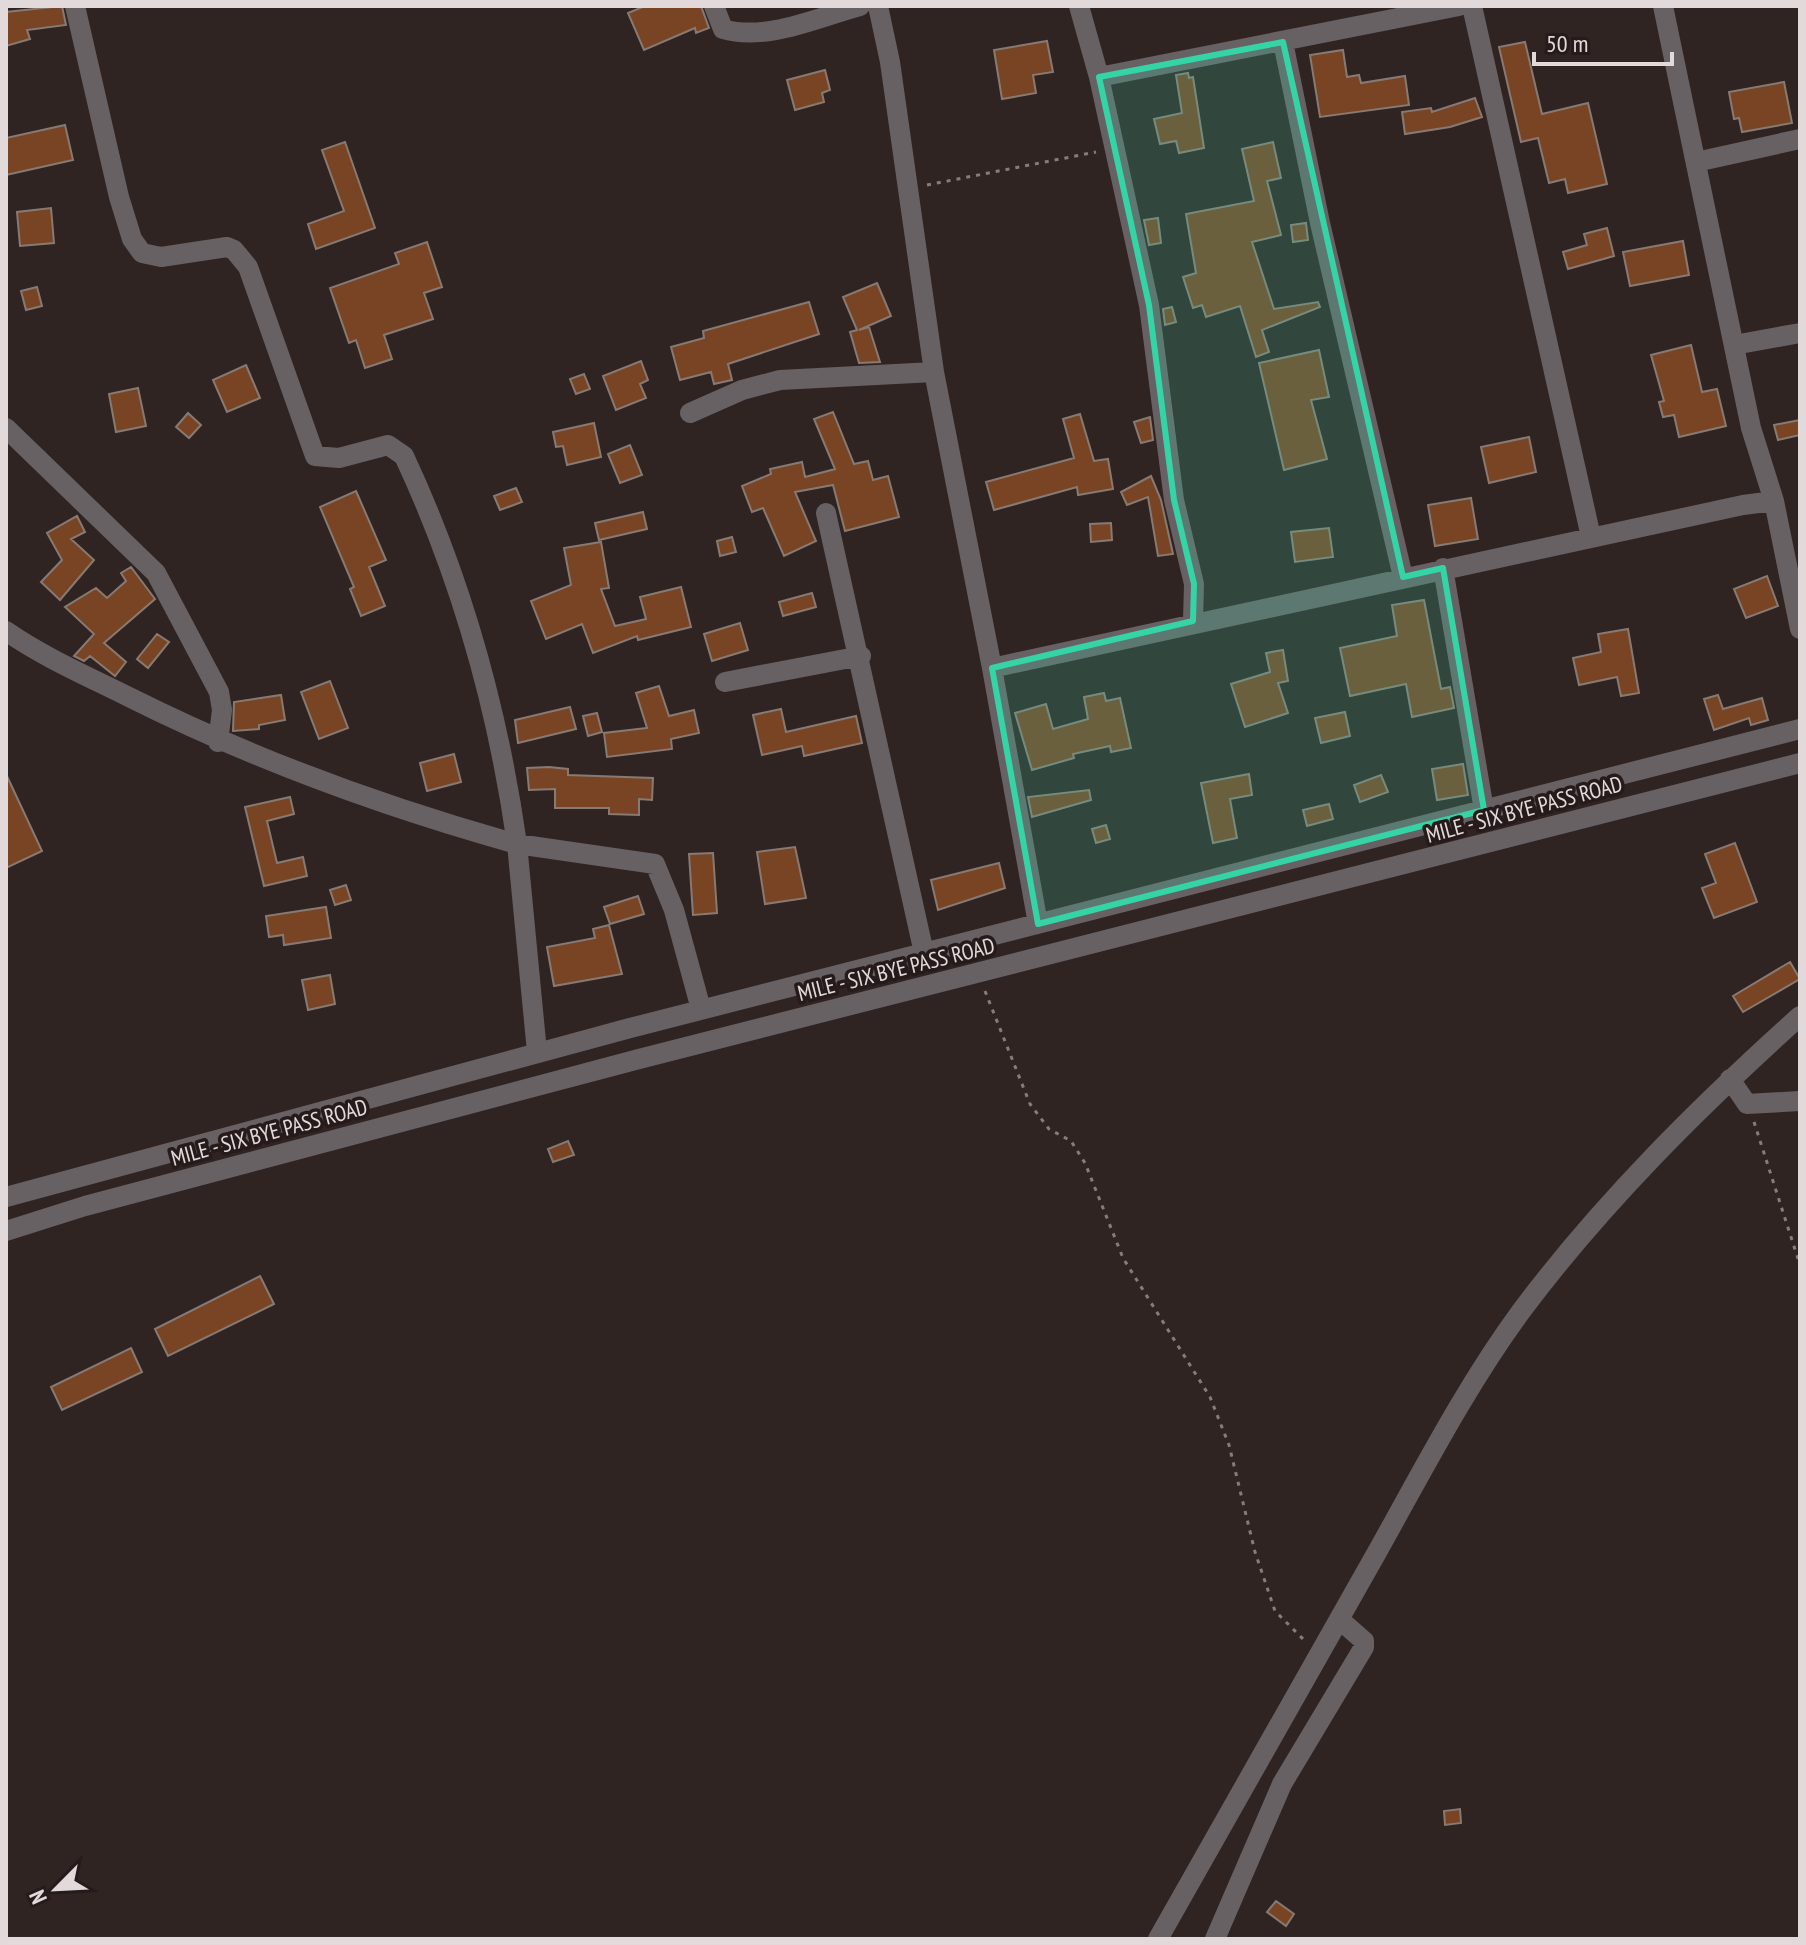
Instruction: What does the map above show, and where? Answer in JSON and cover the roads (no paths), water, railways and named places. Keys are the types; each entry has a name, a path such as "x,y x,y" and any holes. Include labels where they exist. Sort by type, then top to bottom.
{"street":[{"path":"75,6 119,197 132,239 142,253 161,257 227,247 234,250 248,267 315,456 339,458 388,445 404,456 461,598 505,758 517,844 537,1052"},
{"path":"714,6 723,29 740,34 764,32 860,6"},
{"path":"878,6 890,62 934,372 1038,924"},
{"path":"1079,6 1099,77 1149,305 1174,500 1194,584 1193,621"},
{"path":"1099,77 1459,6"},
{"path":"1472,6 1591,537"},
{"path":"1663,6 1751,428 1774,501 1800,629"},
{"path":"1283,42 1320,223 1403,577"},
{"path":"1696,162 1800,139"},
{"path":"1734,345 1800,333"},
{"path":"690,413 742,390 780,380 934,372"},
{"path":"6,428 156,573 219,692 222,710 218,742"},
{"path":"992,668 1193,621 1774,501"},
{"path":"826,513 861,656 924,953"},
{"path":"1443,568 1484,810"},
{"path":"6,631 41,655 218,742 423,818 517,844 655,864 674,910 701,1009"},
{"path":"725,682 861,656"},
{"path":"8,1192 701,1009 1800,729"},
{"name":"MILE - SIX BYE PASS ROAD","path":"6,1231 85,1206 639,1059 1800,763"},
{"path":"1158,1939 1459,1407 1522,1311 1625,1185 1730,1079 1800,1016"},
{"path":"630,1028 639,1059"},
{"path":"1730,1079 1747,1104 1800,1101"},
{"path":"1215,1939 1282,1784 1364,1647 1364,1641 1339,1619"}]}
